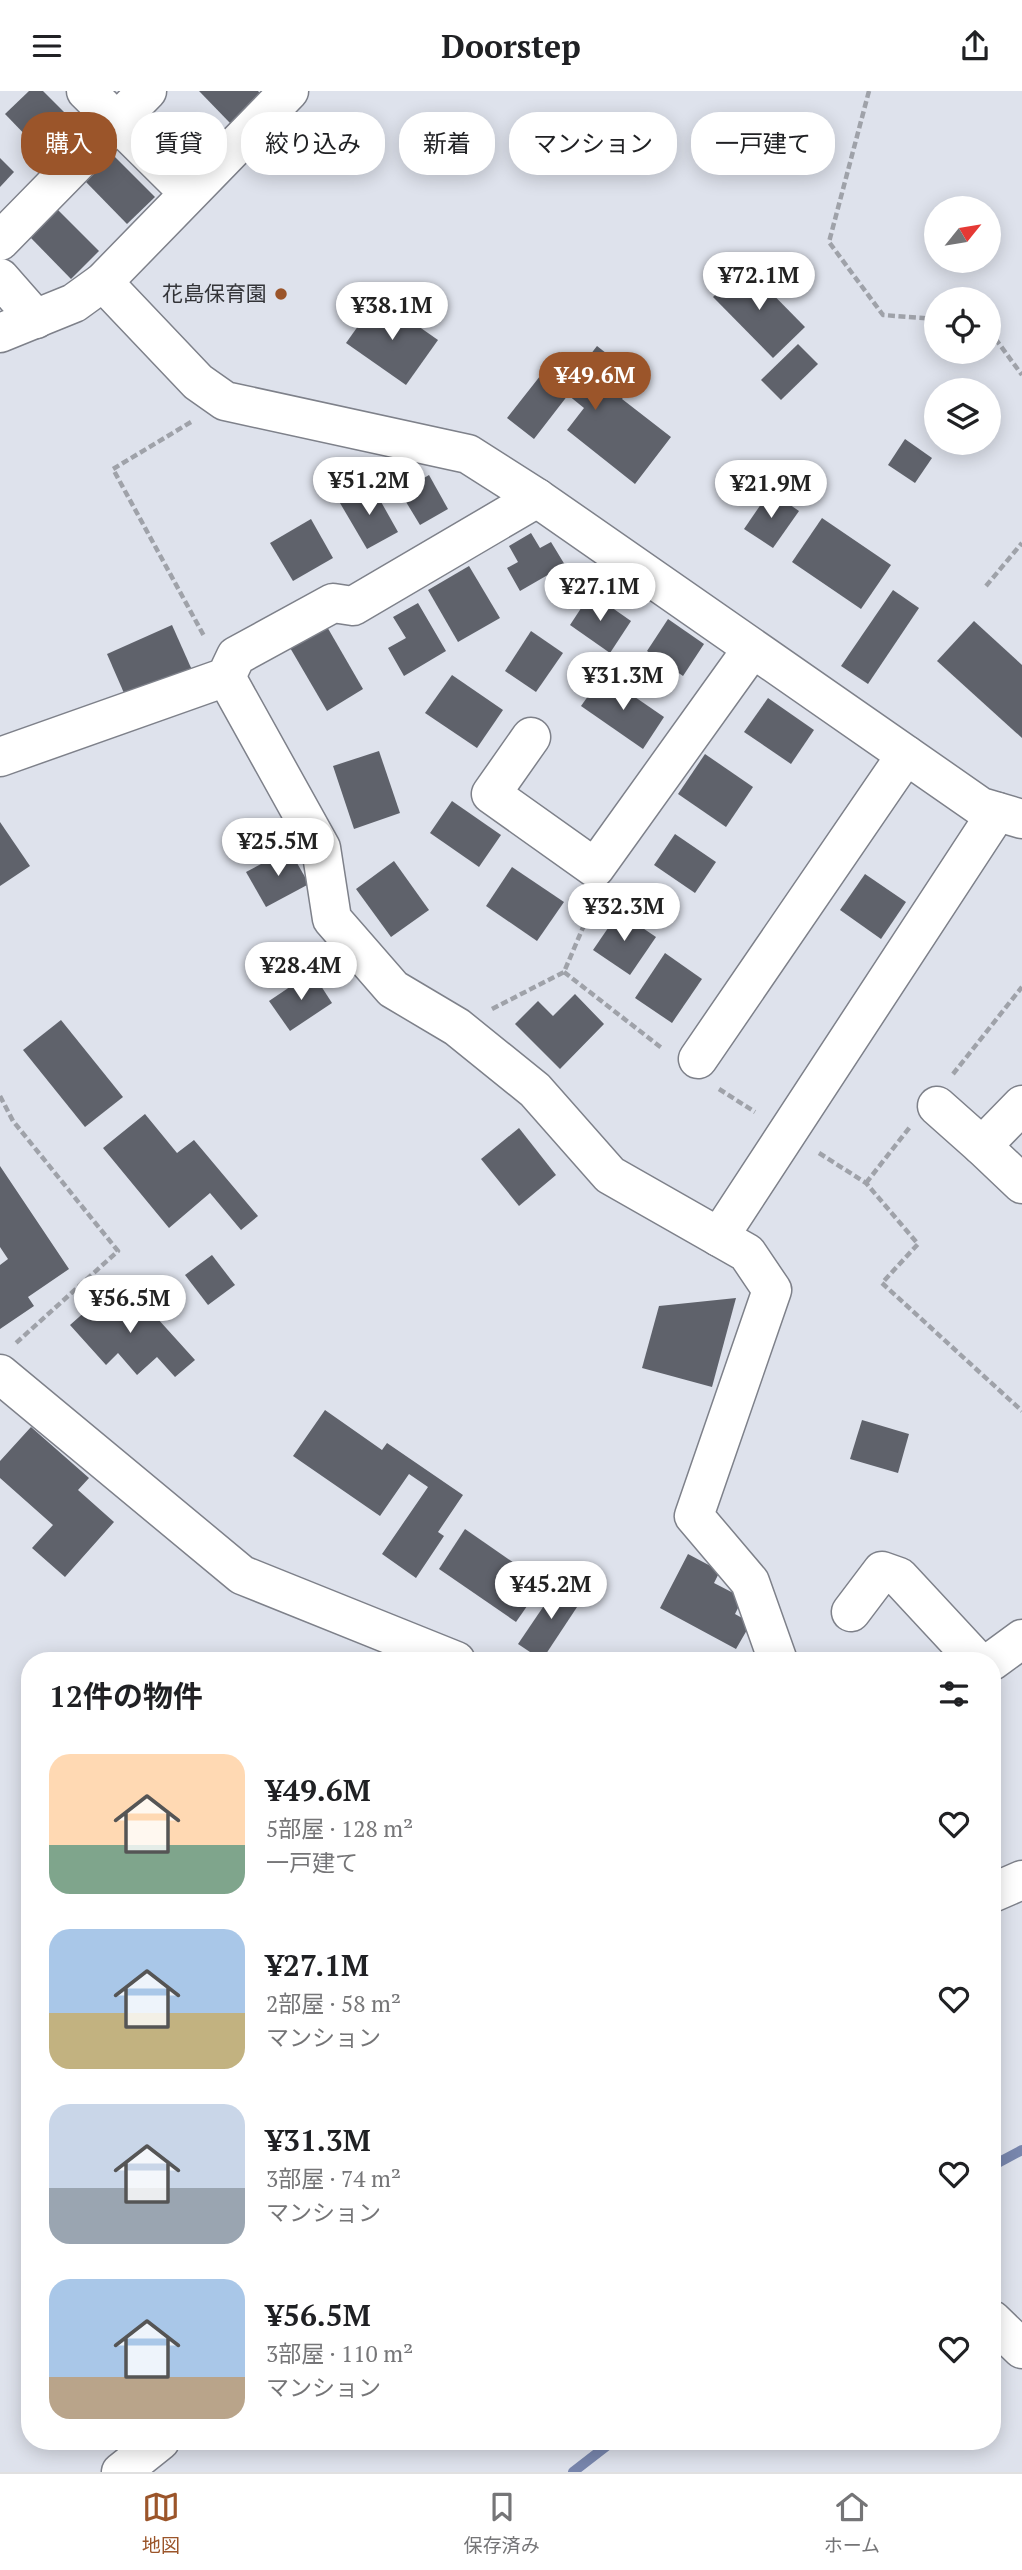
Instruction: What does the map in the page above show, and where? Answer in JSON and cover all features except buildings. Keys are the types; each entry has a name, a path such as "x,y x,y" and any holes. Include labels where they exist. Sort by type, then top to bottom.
{"street":[{"path":"86,91 107,112"},
{"path":"147,91 117,122 188,192"},
{"path":"0,333 74,303 103,282 289,91"},
{"path":"0,241 65,175"},
{"path":"0,278 36,319"},
{"path":"103,282 198,382 225,401 468,454 537,498 981,807 1010,815 719,1237"},
{"path":"0,757 226,677 236,656 333,603 352,606 537,498"},
{"path":"531,737 491,794 595,868 752,649"},
{"path":"226,677 321,848 332,919 393,989 457,1027 535,1090 610,1175 747,1253 772,1290 694,1516 750,1582 775,1652"},
{"path":"692,1065 906,755"},
{"path":"982,1146 1022,1105"},
{"path":"937,1107 1022,1184"},
{"path":"5,1361 242,1575 434,1652"},
{"path":"851,1612 882,1571 899,1577 969,1652"},
{"path":"1001,1654 1022,1639"},
{"path":"1001,1889 1022,1880"},
{"path":"1001,2329 1022,2349"},
{"path":"121,2472 149,2450"}],"path":[{"path":"869,91 829,242 883,315 924,318"},
{"path":"1001,346 1022,375"},
{"path":"225,401 113,469 226,677"},
{"path":"986,586 1022,543"},
{"path":"457,1027 564,972 601,886 595,868"},
{"path":"564,972 766,1119"},
{"path":"0,1096 13,1121 118,1251 5,1361"},
{"path":"810,1147 866,1183 918,1244 882,1283 1022,1411"}],"waterway":[{"path":"1001,2161 1022,2150"},
{"path":"573,2472 601,2450"}],"place":[{"name":"花島保育園","path":"281,294"}]}
